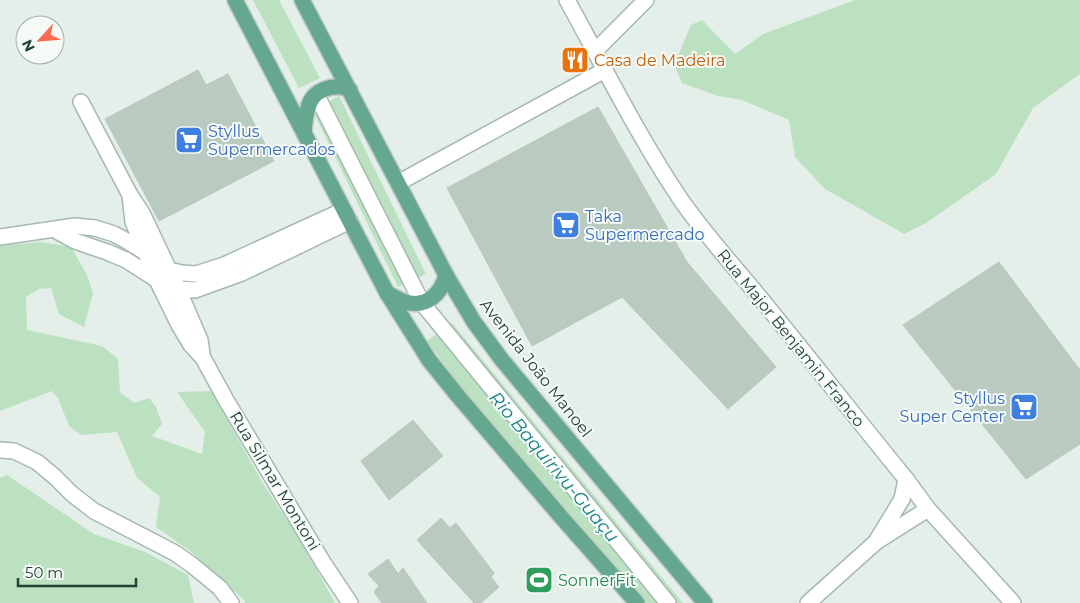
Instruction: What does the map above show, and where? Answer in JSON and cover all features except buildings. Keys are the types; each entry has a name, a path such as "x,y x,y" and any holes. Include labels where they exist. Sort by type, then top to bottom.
{"main road":[{"path":"235,0 387,293 429,360 562,518 637,603"},
{"name":"Avenida João Manoel","path":"302,0 446,275 474,322 502,360 705,603"},
{"path":"304,132 308,108 316,94 329,87 336,86 350,90"},
{"path":"387,293 405,302 422,303 435,296 446,275"}],"street":[{"name":"Rua Major Benjamin Franco","path":"567,0 643,140 682,202 906,479 928,509 1013,603"},
{"path":"595,51 646,0"},
{"path":"398,183 606,70"},
{"path":"316,94 422,303 668,603"},
{"name":"Rua Silmar Montoni","path":"81,102 130,195 142,213 200,340 203,358"},
{"name":"Rua Silmar Montoni","path":"130,195 133,222 156,278 179,325 191,345 203,358 324,564 350,603"},
{"path":"104,230 113,228 121,223 131,213"},
{"path":"0,237 75,226 95,228 104,230 127,241 169,270 196,274 224,265 347,216"},
{"path":"56,230 75,241 126,260 162,282 178,289 195,290 242,274 347,216"},
{"path":"0,450 14,451 37,462 94,511 175,553 220,588 231,603"},
{"path":"876,542 902,499 906,479"},
{"path":"808,603 876,542 928,509"}],"green space":[{"path":"253,0 279,0 320,78 299,88"},
{"path":"855,0 1080,0 1080,74 1033,108 996,174 926,223 904,234 825,189 795,157 789,120 742,100 718,96 682,83 674,65 691,25 702,20 735,54 763,34"},
{"path":"339,96 426,274 398,287 313,111"},
{"path":"40,242 71,247 87,275 93,293 84,327 59,314 51,288 39,289 26,297 27,330 102,346 118,359 120,392 134,403 149,398 156,407 162,424 152,436 202,454 205,432 177,392 211,391 262,482 300,540 335,603 245,603 190,551 156,527 160,497 137,478 117,432 81,435 69,426 58,398 52,391 0,411 0,246"},
{"path":"452,323 683,603 644,603 469,398 427,341"},
{"path":"7,475 94,534 145,552 188,575 194,603 0,603 0,478"}],"place":[{"name":"Casa de Madeira","path":"575,60"},
{"name":"Styllus Supermercados","path":"189,140"},
{"name":"Taka Supermercado","path":"566,225"},
{"name":"Styllus Super Center","path":"1024,407"},
{"name":"SonnerFit","path":"539,580"}],"water label":[{"name":"Rio Baquirivu-Guaçu","path":"554,467"}]}
